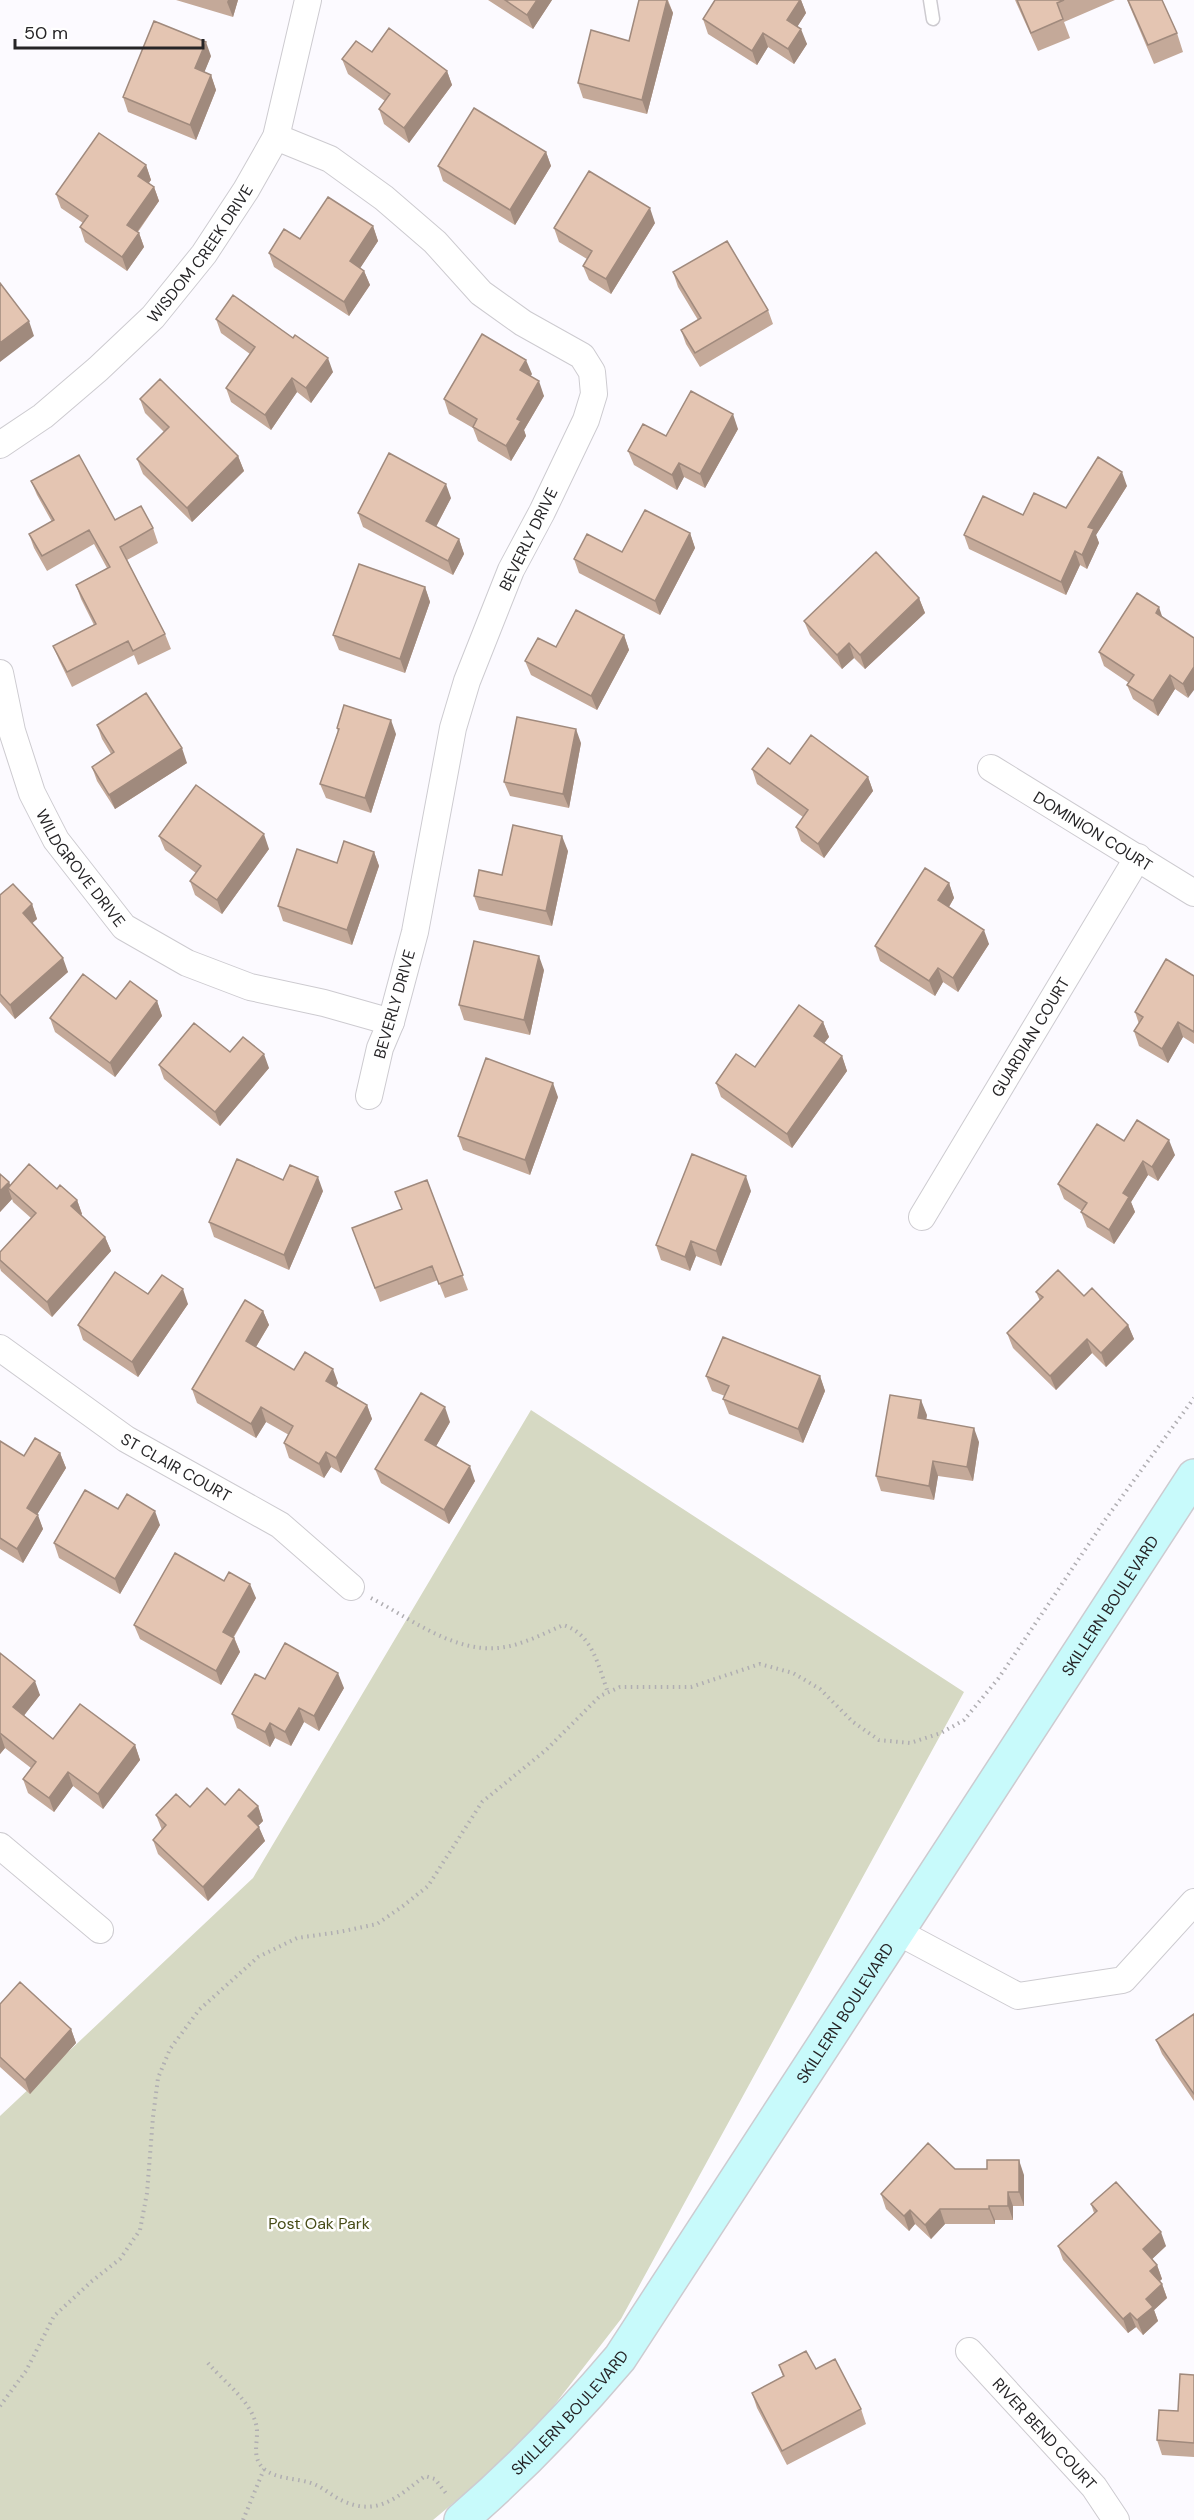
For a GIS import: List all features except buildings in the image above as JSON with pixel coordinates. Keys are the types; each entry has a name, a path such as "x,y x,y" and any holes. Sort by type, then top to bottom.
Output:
{"street":[{"name":"WISDOM CREEK DRIVE","path":"0,445 43,416 98,369 153,317 204,254 276,137 308,0"},
{"name":"BEVERLY DRIVE","path":"276,137 330,159 384,198 435,242 481,293 523,323 582,356 592,372 594,394 586,420 511,570 487,626 453,728 415,932 391,1022 380,1048 369,1096"},
{"name":"WILDGROVE DRIVE","path":"0,673 12,731 32,794 56,840 124,927 187,963 250,987 324,1003 391,1022"},
{"name":"DOMINION COURT","path":"991,768 1194,893"},
{"name":"GUARDIAN COURT","path":"922,1216 1138,857"},
{"name":"ST CLAIR COURT","path":"0,1348 126,1439 280,1525 351,1587"},
{"name":"SKILLERN BOULEVARD","path":"463,2519 535,2454 572,2415 620,2358 1194,1476"},
{"path":"0,1846 100,1930"},
{"path":"898,1932 1018,1996 1123,1980 1194,1902"},
{"name":"RIVER BEND COURT","path":"969,2351 1094,2487 1116,2520"}],"lane":[{"path":"930,0 933,19"}],"path":[{"path":"0,2406 26,2372 54,2316 120,2259 140,2230 147,2193 158,2078 170,2049 199,2010 258,1957 297,1938 339,1932 377,1923 411,1900 428,1886 482,1802 546,1750 600,1696 620,1687 691,1688 760,1664 793,1673 820,1689 853,1722 879,1740 910,1743 941,1733 964,1720 998,1679 1105,1520 1194,1398"},
{"path":"351,1587 434,1634 465,1645 498,1648 537,1637 563,1625 575,1628 585,1639 608,1692"},
{"path":"208,2363 249,2407 256,2425 255,2449 264,2469 277,2475 313,2484 343,2501 357,2505 382,2507 425,2476 435,2479 463,2519"},
{"path":"243,2520 264,2469"}],"green space":[{"name":"Post Oak Park","path":"531,1410 964,1692 621,2319 525,2443 433,2520 0,2520 0,2116 253,1878"}]}
